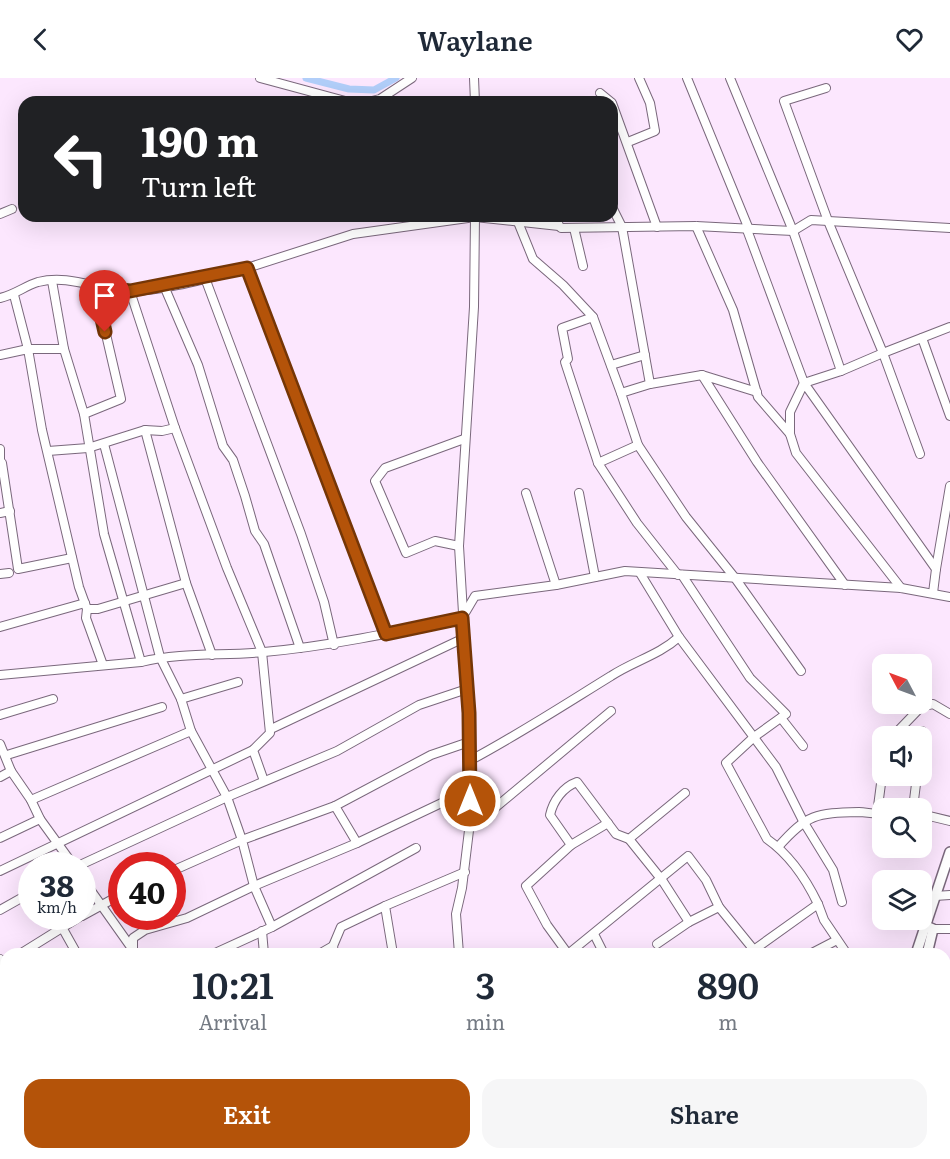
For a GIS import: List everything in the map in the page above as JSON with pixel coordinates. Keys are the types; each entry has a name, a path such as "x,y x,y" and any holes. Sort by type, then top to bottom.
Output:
{"main road":[{"path":"932,912 950,852"},
{"path":"919,948 928,930"},
{"path":"927,948 929,930"}],"street":[{"path":"260,78 327,96"},
{"path":"385,96 412,78"},
{"path":"474,78 475,96"},
{"path":"628,142 655,130 650,103 639,78"},
{"path":"687,78 747,227 804,383 936,569"},
{"path":"730,78 793,231 841,371"},
{"path":"826,88 784,101 828,221 883,353 921,454"},
{"path":"600,93 603,96"},
{"path":"618,119 657,227"},
{"path":"0,214 12,209"},
{"path":"618,220 650,384"},
{"path":"801,671 735,578 686,518 639,445 593,317 563,285 533,259 518,222 561,228 696,226 793,231 811,220 950,228"},
{"path":"0,298 14,295 38,282 77,280 95,287 130,291 164,286 247,268 353,234 434,222"},
{"path":"459,948 456,914 465,872 470,823 467,689 459,546 474,307 475,222"},
{"path":"558,222 559,226"},
{"path":"696,226 733,310 758,397 790,434"},
{"path":"574,228 583,266"},
{"path":"247,268 386,634"},
{"path":"205,278 301,534 324,602 334,645"},
{"path":"52,281 64,349 84,414 104,534 141,662"},
{"path":"164,286 198,365 223,446 232,460 255,531 264,544 300,648"},
{"path":"84,414 121,399 95,287"},
{"path":"0,871 253,750 268,737 270,729 262,652 227,568 175,428 130,291"},
{"path":"14,295 28,349 72,558 86,606 86,618 103,665"},
{"path":"593,317 562,328 568,359 565,362 598,463 637,523 680,575 750,678 786,714 754,737 726,763 767,839 778,847 806,879 824,920 843,948"},
{"path":"901,588 796,453 790,434 790,412 804,383 841,371 950,327"},
{"path":"922,338 950,416"},
{"path":"0,355 28,349 64,349"},
{"path":"611,364 645,355"},
{"path":"621,393 650,384 702,375 757,392"},
{"path":"702,375 757,462 845,585"},
{"path":"775,416 790,412"},
{"path":"48,451 104,444 145,430 162,432 175,428"},
{"path":"145,430 186,583 212,655"},
{"path":"459,546 435,541 406,553 375,481 385,468 464,439"},
{"path":"104,444 146,595 160,657 181,699 191,731 227,797 242,840 254,886 272,927"},
{"path":"598,463 639,445"},
{"path":"0,449 18,569 72,558"},
{"path":"933,593 950,486"},
{"path":"526,493 556,585"},
{"path":"579,493 595,577"},
{"path":"0,513 10,511"},
{"path":"0,675 141,662 160,657 262,652 334,645 462,618 475,596 556,585 625,571 901,588 950,597"},
{"path":"640,573 679,637 776,767 803,821 833,870 842,902"},
{"path":"0,627 86,606 98,609 124,603 186,583"},
{"path":"469,761 554,713 614,674 664,651 679,637"},
{"path":"270,729 464,638"},
{"path":"181,699 238,682"},
{"path":"96,857 227,797 337,751 419,705 467,689"},
{"path":"0,716 53,699"},
{"path":"903,726 921,707 933,704 950,714"},
{"path":"7,755 162,707"},
{"path":"470,823 496,807 611,711"},
{"path":"781,718 803,746"},
{"path":"32,800 191,731"},
{"path":"186,866 242,840 335,806 431,755 469,742"},
{"path":"0,744 7,755 11,771 32,800 40,819 66,852"},
{"path":"253,750 264,781"},
{"path":"0,777 11,771"},
{"path":"570,845 550,815 554,803 569,785 577,782 616,834 629,839 662,880 689,922"},
{"path":"132,948 133,938 145,930 187,918 470,790"},
{"path":"629,839 685,793"},
{"path":"335,806 357,843"},
{"path":"778,847 803,821 829,812 872,814"},
{"path":"932,817 950,821"},
{"path":"0,838 40,819"},
{"path":"564,948 526,886 570,845 608,823"},
{"path":"226,948 272,927 416,848"},
{"path":"576,948 662,880 688,856 706,880 718,907 748,948"},
{"path":"334,948 341,927 465,872"},
{"path":"935,896 950,895"},
{"path":"96,897 129,948"},
{"path":"0,910 18,900"},
{"path":"96,907 108,901"},
{"path":"757,948 818,904"},
{"path":"385,906 392,948"},
{"path":"657,944 689,922 718,907"},
{"path":"932,928 950,929"},
{"path":"30,948 60,930"},
{"path":"64,930 74,948"},
{"path":"262,931 263,948"},
{"path":"594,934 601,948"},
{"path":"822,948 837,940"}],"waterway":[{"path":"306,78 349,89 374,90 396,78"}],"route":[{"path":"105,332 95,287 130,291 247,268 264,318 326,470 386,634 462,618 469,713 470,801"}]}
